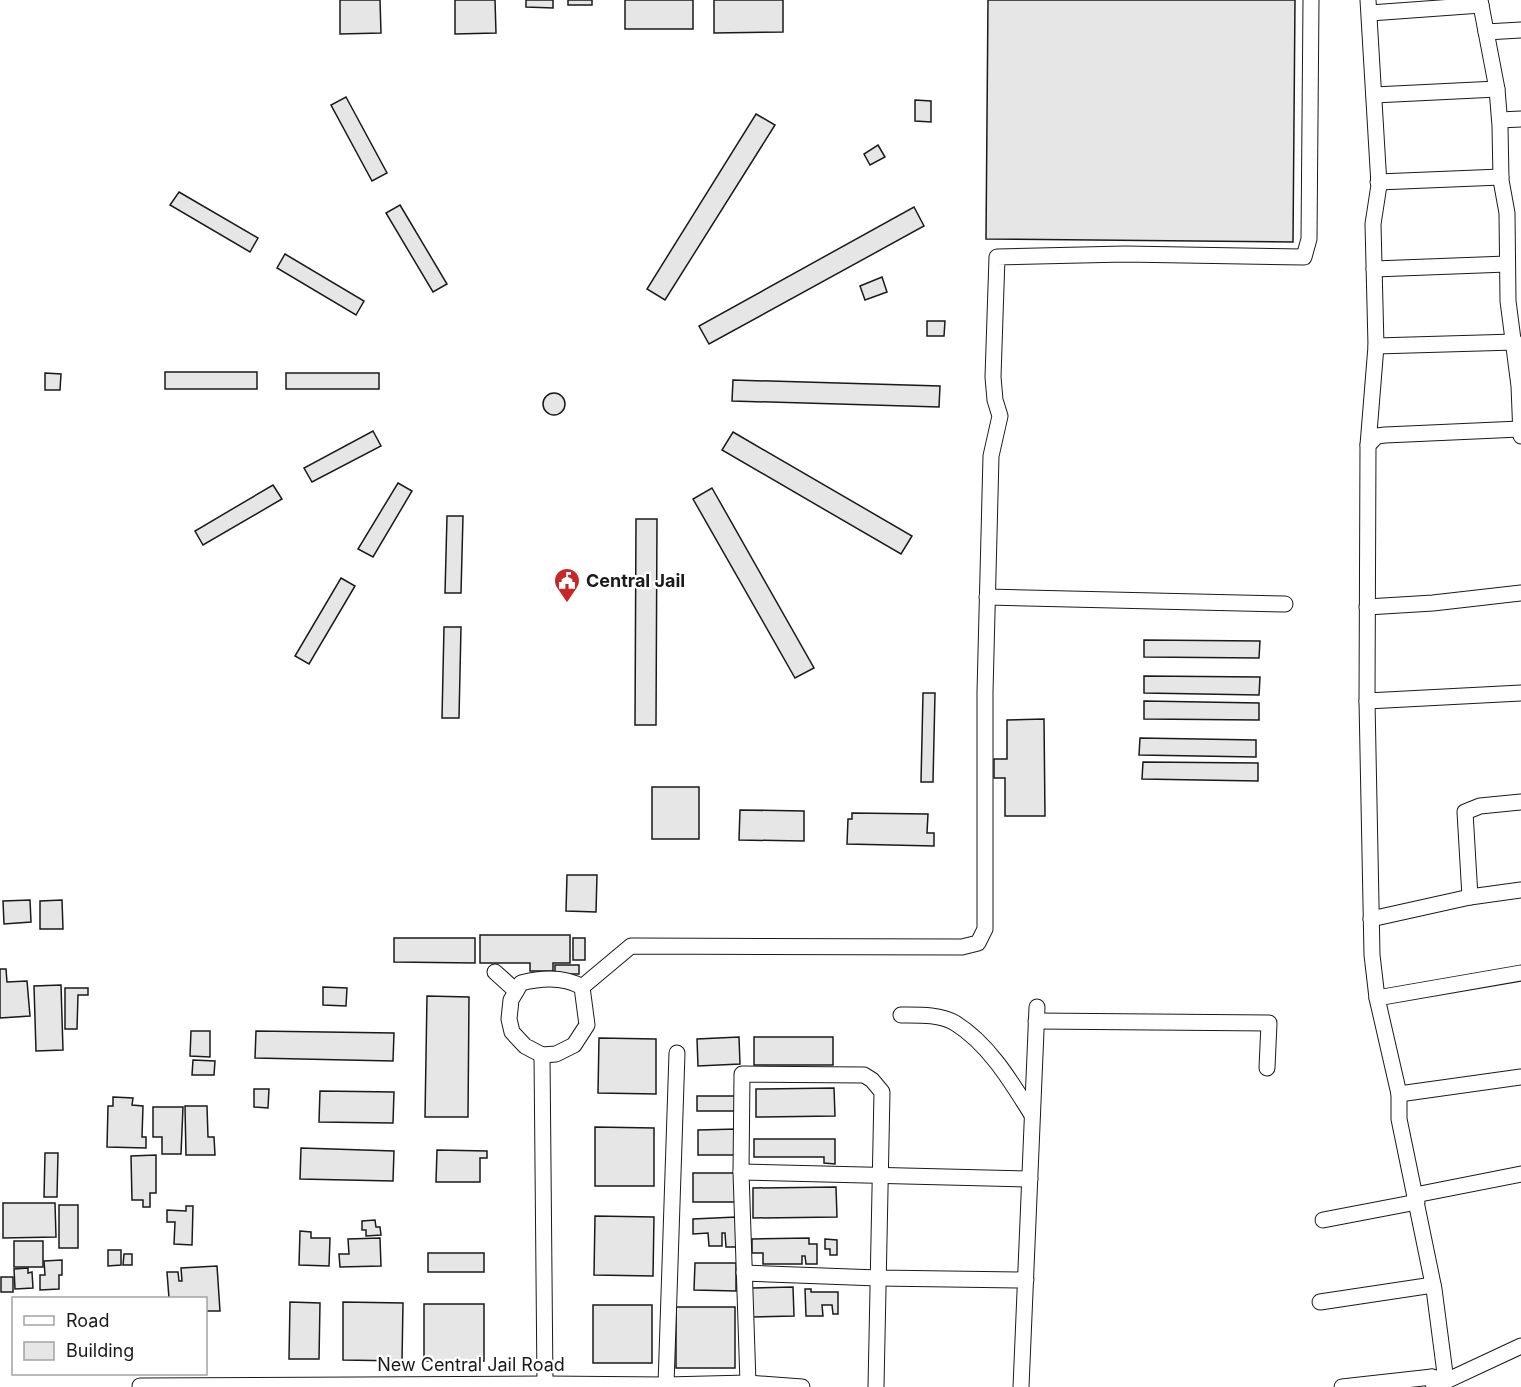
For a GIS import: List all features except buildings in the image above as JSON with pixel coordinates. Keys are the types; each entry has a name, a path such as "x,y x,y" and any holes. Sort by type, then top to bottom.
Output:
{"street":[{"path":"582,987 631,946 962,947 978,943 985,928 985,692 991,456 1000,416 995,400 993,377 997,257 1125,254 1304,257 1309,239 1311,0"},
{"path":"1368,446 1377,436 1385,435 1521,432 1520,386 1515,342 1515,301 1508,264 1514,212 1501,177 1497,89 1481,2 1369,6 1378,182 1373,224 1376,346 1368,446 1367,700 1372,956 1377,998 1399,1094 1399,1119 1433,1285 1437,1382"},
{"path":"1486,32 1521,30"},
{"path":"1374,95 1497,89"},
{"path":"1500,120 1521,119"},
{"path":"1378,182 1501,177"},
{"path":"1374,268 1508,264"},
{"path":"1376,346 1515,342"},
{"path":"1367,607 1433,603 1521,593"},
{"path":"987,597 1285,604"},
{"path":"1367,700 1521,693"},
{"path":"1470,897 1465,812 1480,806 1521,802"},
{"path":"1371,919 1470,897 1521,890"},
{"path":"495,972 516,991"},
{"path":"1377,998 1521,973"},
{"path":"544,980 572,981 582,987 587,1025 574,1045 556,1054 542,1055 525,1046 512,1032 509,1019 511,1000 521,983 544,980"},
{"path":"1021,1387 1036,1014 1269,1023 1267,1068"},
{"path":"901,1015 932,1016 954,1023 973,1037 1008,1077 1032,1115"},
{"path":"666,1385 676,1053"},
{"path":"542,1055 545,1384"},
{"path":"748,1383 741,1172 742,1074 864,1076 872,1080 882,1092 876,1387"},
{"path":"1399,1094 1521,1077"},
{"path":"741,1172 1030,1179"},
{"path":"1323,1220 1521,1174"},
{"path":"744,1273 1026,1280"},
{"path":"1320,1302 1433,1285"},
{"path":"1342,1387 1437,1382 1521,1346"},
{"name":"New Central Jail Road","path":"140,1386 748,1383 802,1387"}],"place":[{"name":"Central Jail","path":"567,604"}]}
